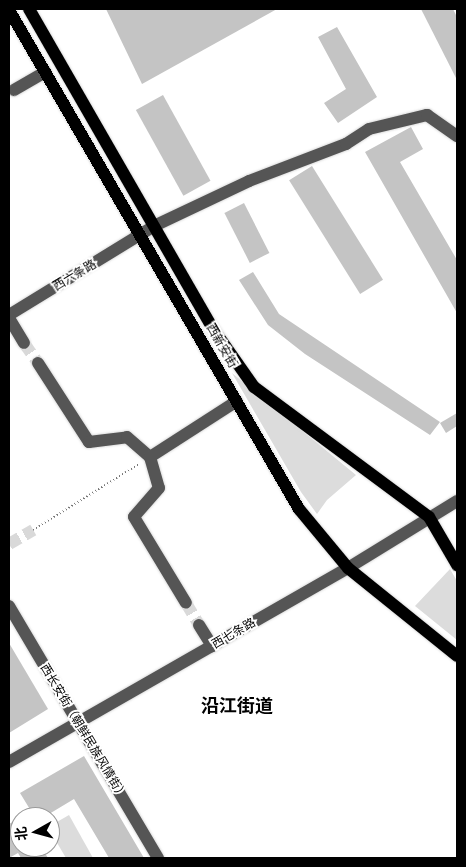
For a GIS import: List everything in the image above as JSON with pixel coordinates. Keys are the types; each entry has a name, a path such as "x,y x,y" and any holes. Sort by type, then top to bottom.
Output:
{"main road":[{"name":"西新安街","path":"29,9 212,327 254,387 429,517 457,565"},
{"name":"西新安街","path":"9,10 299,508 348,568 457,656"}],"street":[{"path":"14,90 45,72"},
{"name":"西六条路","path":"9,317 141,236 154,226 249,181 346,144 369,129 427,115 457,136"},
{"path":"9,317 24,343"},
{"path":"38,363 89,442 127,437 150,457 159,488 134,517 186,603"},
{"path":"150,457 237,402"},
{"name":"西七条路","path":"9,762 348,568 457,501"},
{"name":"西长安街（朝鲜民族风情街）","path":"9,606 77,724 158,858"},
{"path":"199,625 212,646"}],"path":[{"path":"32,530 150,457"}],"shaded area":[{"path":"232,373 356,475 327,500 317,514 301,492"},
{"path":"450,569 457,581 457,640 415,606"},
{"path":"69,815 93,858 66,858 60,848 60,820"}],"building":[{"path":"106,9 277,9 142,84"},
{"path":"421,9 453,9 457,17 457,80"},
{"path":"337,27 377,97 338,123 324,103 346,89 318,37"},
{"path":"163,95 211,181 183,196 136,110"},
{"path":"411,127 423,149 400,162 457,260 457,313 365,152"},
{"path":"312,166 383,280 360,294 289,180"},
{"path":"244,203 269,253 250,263 224,213"},
{"path":"253,272 279,314 440,422 430,435 305,354 268,325 239,280"},
{"path":"457,413 457,426 446,433 440,423"},
{"path":"9,643 48,709 9,733"},
{"path":"84,756 144,858 109,858 74,799 60,807 29,807 20,793"},
{"path":"9,824 11,857 9,858"},
{"path":"20,857 48,858 21,858"}],"tunnel":[{"path":"24,343 38,363"},
{"path":"9,544 33,530"},
{"path":"186,603 199,625"}],"district":[{"name":"沿江街道","path":"237,706"}]}
